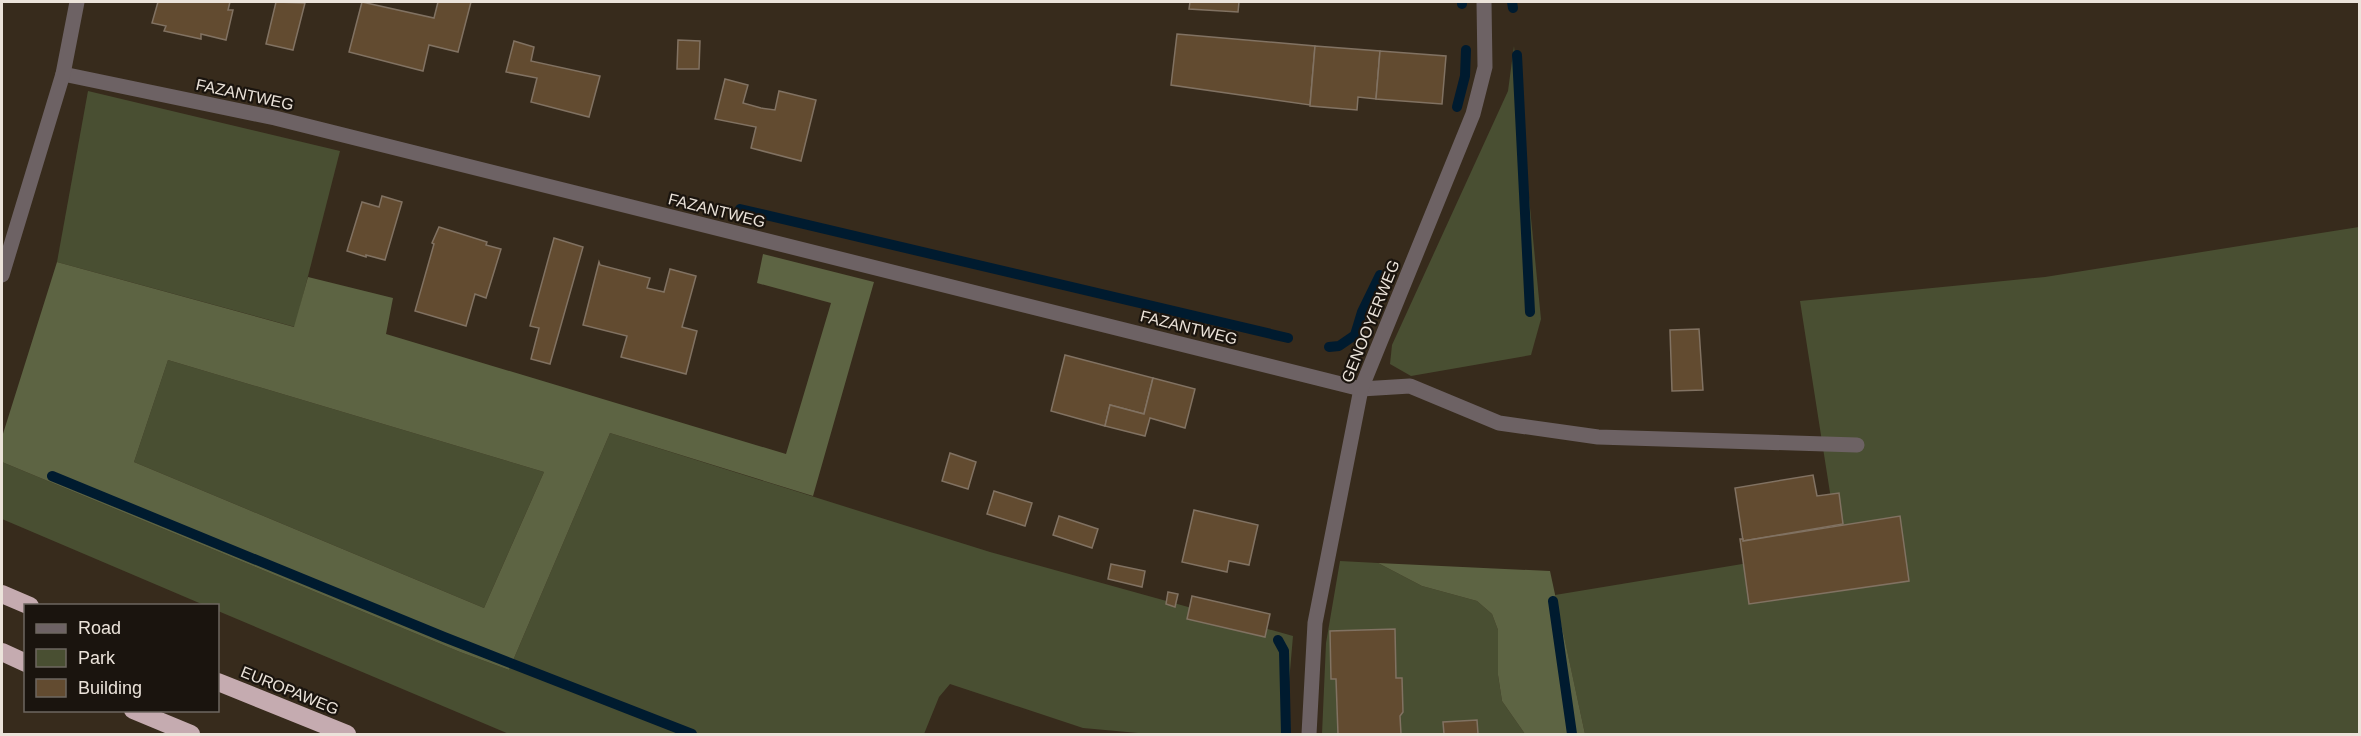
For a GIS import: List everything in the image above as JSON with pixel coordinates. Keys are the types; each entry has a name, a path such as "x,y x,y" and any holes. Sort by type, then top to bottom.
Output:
{"highway":[{"path":"2,594 25,604"},
{"path":"2,652 24,662"},
{"name":"EUROPAWEG","path":"219,682 347,735"},
{"path":"135,712 191,735"}],"street":[{"path":"2,275 63,74 77,2"},
{"name":"GENOOYERWEG","path":"1309,735 1315,623 1361,389 1473,114 1485,67 1484,2"},
{"name":"FAZANTWEG","path":"63,74 275,118 1361,389 1410,386 1499,423 1598,437 1857,445"}],"green space":[{"path":"1514,46 1541,319 1531,355 1411,376 1390,364 1392,345 1508,91"},
{"path":"88,91 340,151 295,327 57,262"},
{"path":"2359,227 2359,734 1585,734 1555,595 1900,538 1836,531 1800,301 2045,277"},
{"path":"763,254 874,282 813,496 610,433 509,670 460,652 2,462 2,437 57,262 294,327 308,277 393,298 386,334 786,454 831,303 757,283","holes":["168,360 544,472 484,608 134,462"]},
{"path":"168,360 544,472 484,608 134,462"},
{"path":"610,433 990,552 1293,636 1288,694 1289,734 1149,734 1083,728 950,684 939,697 924,734 509,734 219,611 219,604 202,604 2,519 2,462 460,652 509,670"},
{"path":"1340,561 1378,563 1422,586 1477,601 1492,614 1498,630 1498,675 1502,701 1525,734 1322,734 1326,643"},
{"path":"1378,563 1550,571 1585,734 1525,734 1502,701 1498,675 1498,630 1492,614 1477,601 1422,586"}],"building":[{"path":"158,2 230,2 228,10 233,10 226,40 201,34 201,39 164,31 166,26 152,23"},
{"path":"276,2 305,3 293,50 266,44"},
{"path":"362,2 434,18 438,2 471,2 458,52 429,45 423,71 349,52"},
{"path":"1190,2 1239,2 1238,12 1189,9"},
{"path":"1177,34 1315,46 1310,105 1171,85"},
{"path":"678,40 700,41 699,69 677,69"},
{"path":"514,41 534,47 531,61 600,76 589,117 531,102 537,78 506,72"},
{"path":"1315,46 1380,51 1376,99 1358,97 1357,110 1310,106"},
{"path":"1380,51 1446,56 1442,104 1376,99"},
{"path":"725,79 748,85 743,103 761,108 775,110 779,91 816,100 801,161 751,148 756,127 715,119"},
{"path":"382,196 402,202 385,260 347,251 362,202 379,207"},
{"path":"439,227 487,242 486,245 501,249 486,298 475,294 466,326 415,311 434,244 432,243"},
{"path":"554,238 583,247 550,364 531,359 539,328 530,326"},
{"path":"599,262 600,265 650,278 647,288 664,292 670,269 696,276 682,327 697,331 686,374 621,357 627,336 583,325"},
{"path":"1699,329 1703,390 1672,391 1670,330"},
{"path":"1065,355 1153,378 1144,414 1110,405 1105,426 1051,411"},
{"path":"1153,378 1195,389 1185,428 1150,418 1145,436 1105,426 1110,405 1144,414"},
{"path":"950,453 976,462 968,489 942,481"},
{"path":"1813,475 1817,496 1839,493 1843,524 1743,541 1735,488"},
{"path":"994,491 1032,503 1025,526 987,514"},
{"path":"1194,510 1258,525 1249,565 1229,561 1227,572 1182,562"},
{"path":"1059,516 1098,529 1092,548 1053,535"},
{"path":"1900,516 1909,581 1749,604 1740,539 1743,541"},
{"path":"1111,564 1145,571 1142,587 1108,579"},
{"path":"1168,592 1178,594 1175,607 1166,604"},
{"path":"1192,596 1270,614 1265,637 1187,619"},
{"path":"1395,629 1396,678 1402,678 1401,734 1338,734 1336,679 1331,679 1330,631"},
{"path":"1477,720 1478,734 1444,734 1443,722"}],"waterway":[{"path":"1512,2 1513,8"},
{"path":"1457,107 1465,76 1466,50"},
{"path":"1517,55 1530,312"},
{"path":"740,209 1288,338"},
{"path":"1329,347 1339,346 1355,335 1362,312 1380,275"},
{"path":"52,476 444,637 692,734"},
{"path":"1553,601 1572,734"},
{"path":"1278,640 1284,651 1286,734"}]}
